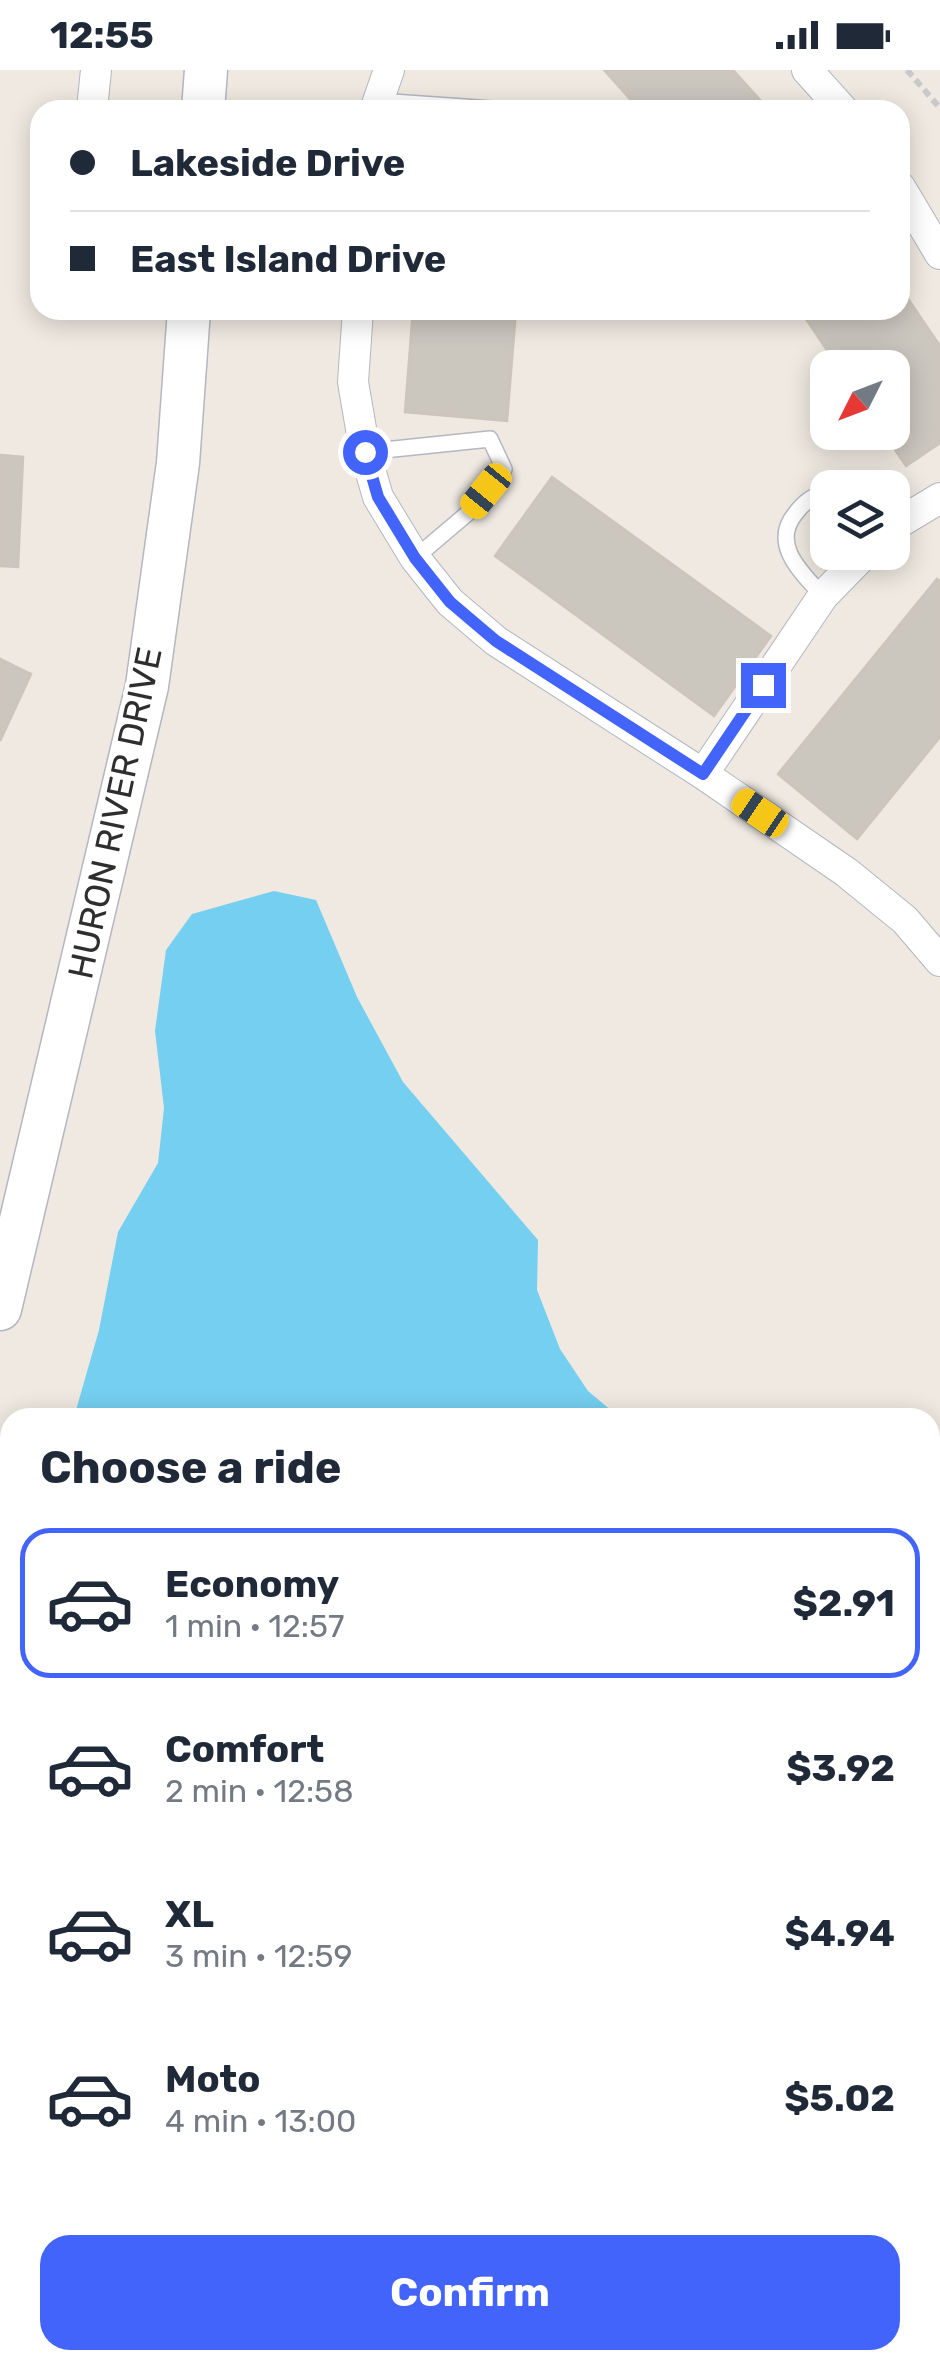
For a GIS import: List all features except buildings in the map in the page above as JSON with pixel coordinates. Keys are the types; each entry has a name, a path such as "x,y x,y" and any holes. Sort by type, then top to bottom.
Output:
{"main road":[{"path":"204,100 206,70"},
{"name":"HURON RIVER DRIVE","path":"0,1309 147,686 178,464 188,320"}],"street":[{"path":"93,100 96,70"},
{"path":"379,100 389,70"},
{"path":"807,70 833,100"},
{"path":"910,204 940,254"},
{"path":"357,320 353,382 365,452 378,497 415,558 450,602 496,641 703,774 846,872 905,920 940,961"},
{"path":"910,516 940,498"},
{"path":"703,774 823,596 848,570"}],"lane":[{"path":"365,452 490,440 497,454 504,469 468,513 415,558"},
{"path":"810,499 789,521 786,544 792,562 823,596"}],"path":[{"path":"907,70 940,108"}],"water":[{"path":"274,891 316,900 357,997 403,1082 538,1240 537,1290 560,1349 588,1391 608,1408 77,1408 99,1330 118,1232 158,1163 164,1108 155,1031 166,950 192,914"}],"route":[{"path":"365,452 378,497 415,558 450,602 496,641 703,774 763,685"}]}
